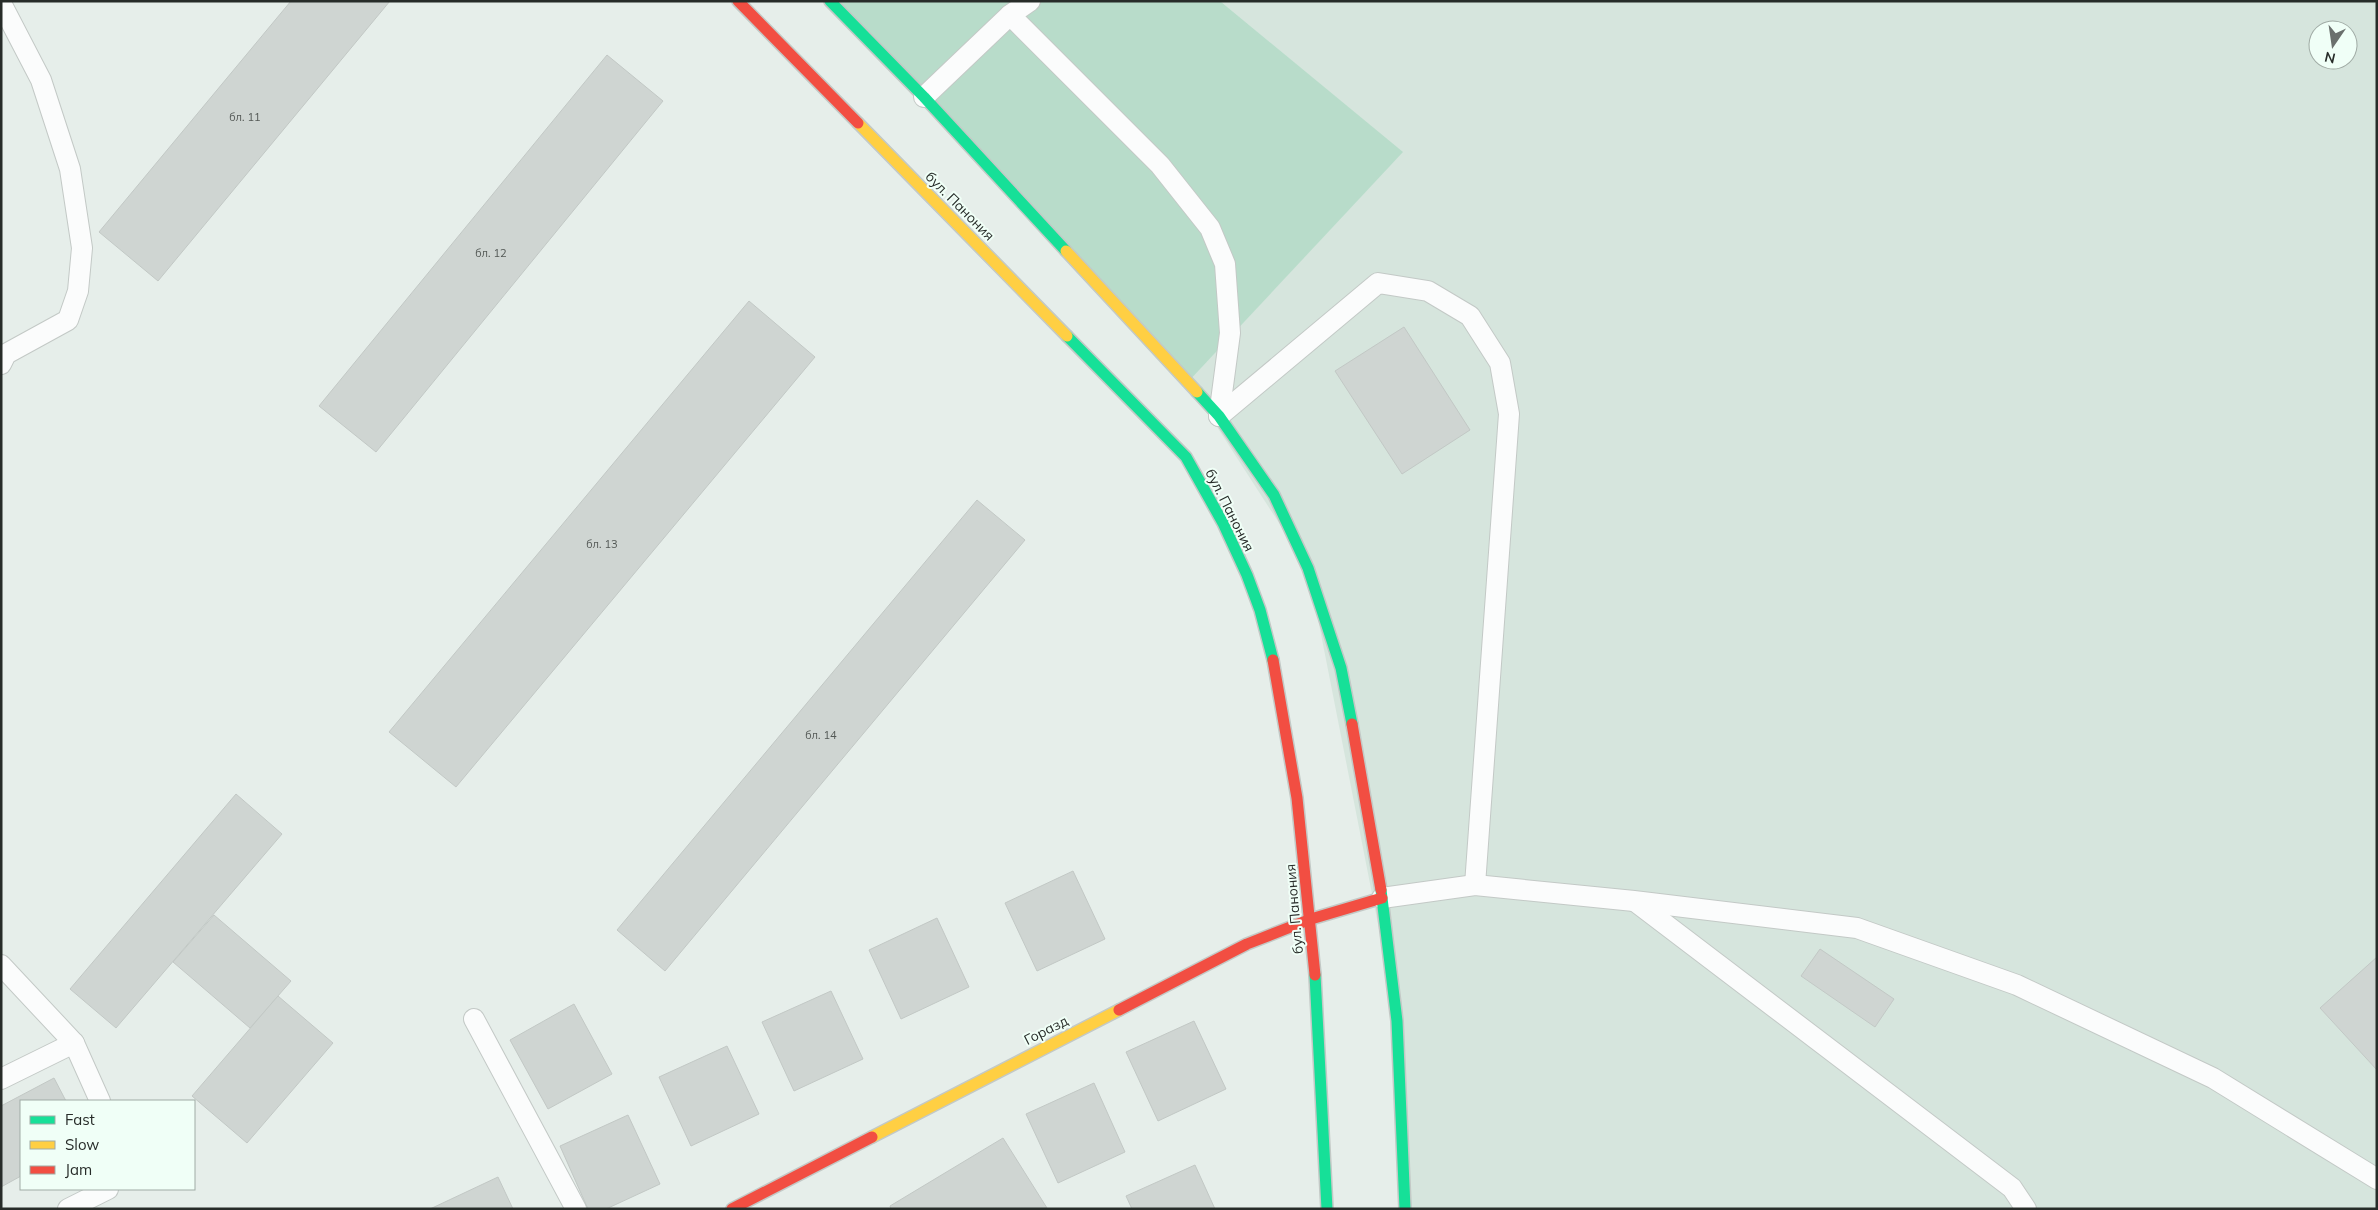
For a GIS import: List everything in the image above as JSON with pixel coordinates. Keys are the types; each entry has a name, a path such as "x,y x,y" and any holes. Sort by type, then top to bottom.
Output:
{"main road":[{"name":"бул. Панония","path":"738,1 1186,457 1222,522 1257,602 1277,678 1297,791 1311,919 1327,1209"},
{"path":"830,1 924,97 1219,416 1274,496 1308,568 1341,668 1382,898 1397,1021 1405,1209"},
{"name":"Горазд","path":"732,1209 1247,944 1311,919 1382,898"}],"lane":[{"path":"924,97 1010,15 1030,1"},
{"path":"1,3 41,80 70,169 82,248 78,291 68,320 6,354 1,364"},
{"path":"1010,15 1160,165 1210,228 1225,264 1230,333 1219,416"},
{"path":"1219,416 1378,283 1428,291 1470,316 1500,363 1509,414 1476,885"},
{"path":"1382,898 1476,885 1634,901 1857,928 2017,985 2212,1078 2377,1179"},
{"path":"1634,901 2012,1188 2026,1209"},
{"path":"1,965 74,1043 100,1100"},
{"path":"474,1019 576,1209"},
{"path":"1,1080 74,1043"},
{"path":"68,1209 106,1190"}],"shaded area":[{"path":"1220,1 2377,1 2377,1209 1405,1209 1397,1021 1308,568 1188,382 1402,152"}],"green space":[{"path":"830,1 1220,1 1403,152 1188,382"}],"building":[{"path":"291,1 390,1 158,281 99,232"},
{"path":"607,55 663,101 376,452 319,406"},
{"path":"749,301 815,357 456,787 389,732"},
{"path":"1404,327 1470,430 1402,474 1335,371"},
{"path":"977,500 1025,540 665,971 617,930"},
{"path":"236,794 282,834 116,1028 70,989"},
{"path":"1073,871 1105,939 1037,971 1005,903"},
{"path":"214,915 291,981 250,1028 173,962"},
{"path":"937,918 969,987 901,1019 869,950"},
{"path":"1820,949 1894,999 1875,1027 1801,976"},
{"path":"2377,957 2377,1070 2320,1008"},
{"path":"831,991 863,1059 794,1091 762,1022"},
{"path":"278,996 333,1043 247,1143 192,1096"},
{"path":"574,1004 612,1074 548,1109 510,1040"},
{"path":"1194,1021 1226,1089 1158,1121 1126,1052"},
{"path":"727,1046 759,1114 691,1146 659,1077"},
{"path":"54,1078 65,1100 20,1100 20,1177 1,1187 1,1106"},
{"path":"1094,1083 1125,1152 1058,1183 1026,1114"},
{"path":"628,1115 660,1184 606,1209 588,1209 560,1146"},
{"path":"1003,1138 1047,1208 891,1209 890,1206"},
{"path":"1195,1165 1215,1209 1132,1209 1126,1196"},
{"path":"498,1177 513,1209 430,1209"}],"traffic: fast":[{"path":"830,1 924,97 1066,251"},
{"path":"1067,336 1186,457 1223,523 1247,575 1260,610 1273,660"},
{"path":"1197,392 1219,416 1274,495 1308,568 1341,668 1352,724"},
{"path":"1381,890 1397,1021 1405,1209"},
{"path":"1315,975 1327,1209"}],"traffic: slow":[{"path":"858,123 1067,336"},
{"path":"1066,251 1197,392"},
{"path":"872,1137 1119,1010"}],"traffic: jam":[{"path":"738,1 858,123"},
{"path":"1273,660 1297,798 1315,975"},
{"path":"1352,724 1381,890"},
{"path":"1119,1010 1247,944 1311,919 1382,898"},
{"path":"732,1209 872,1137"}]}
